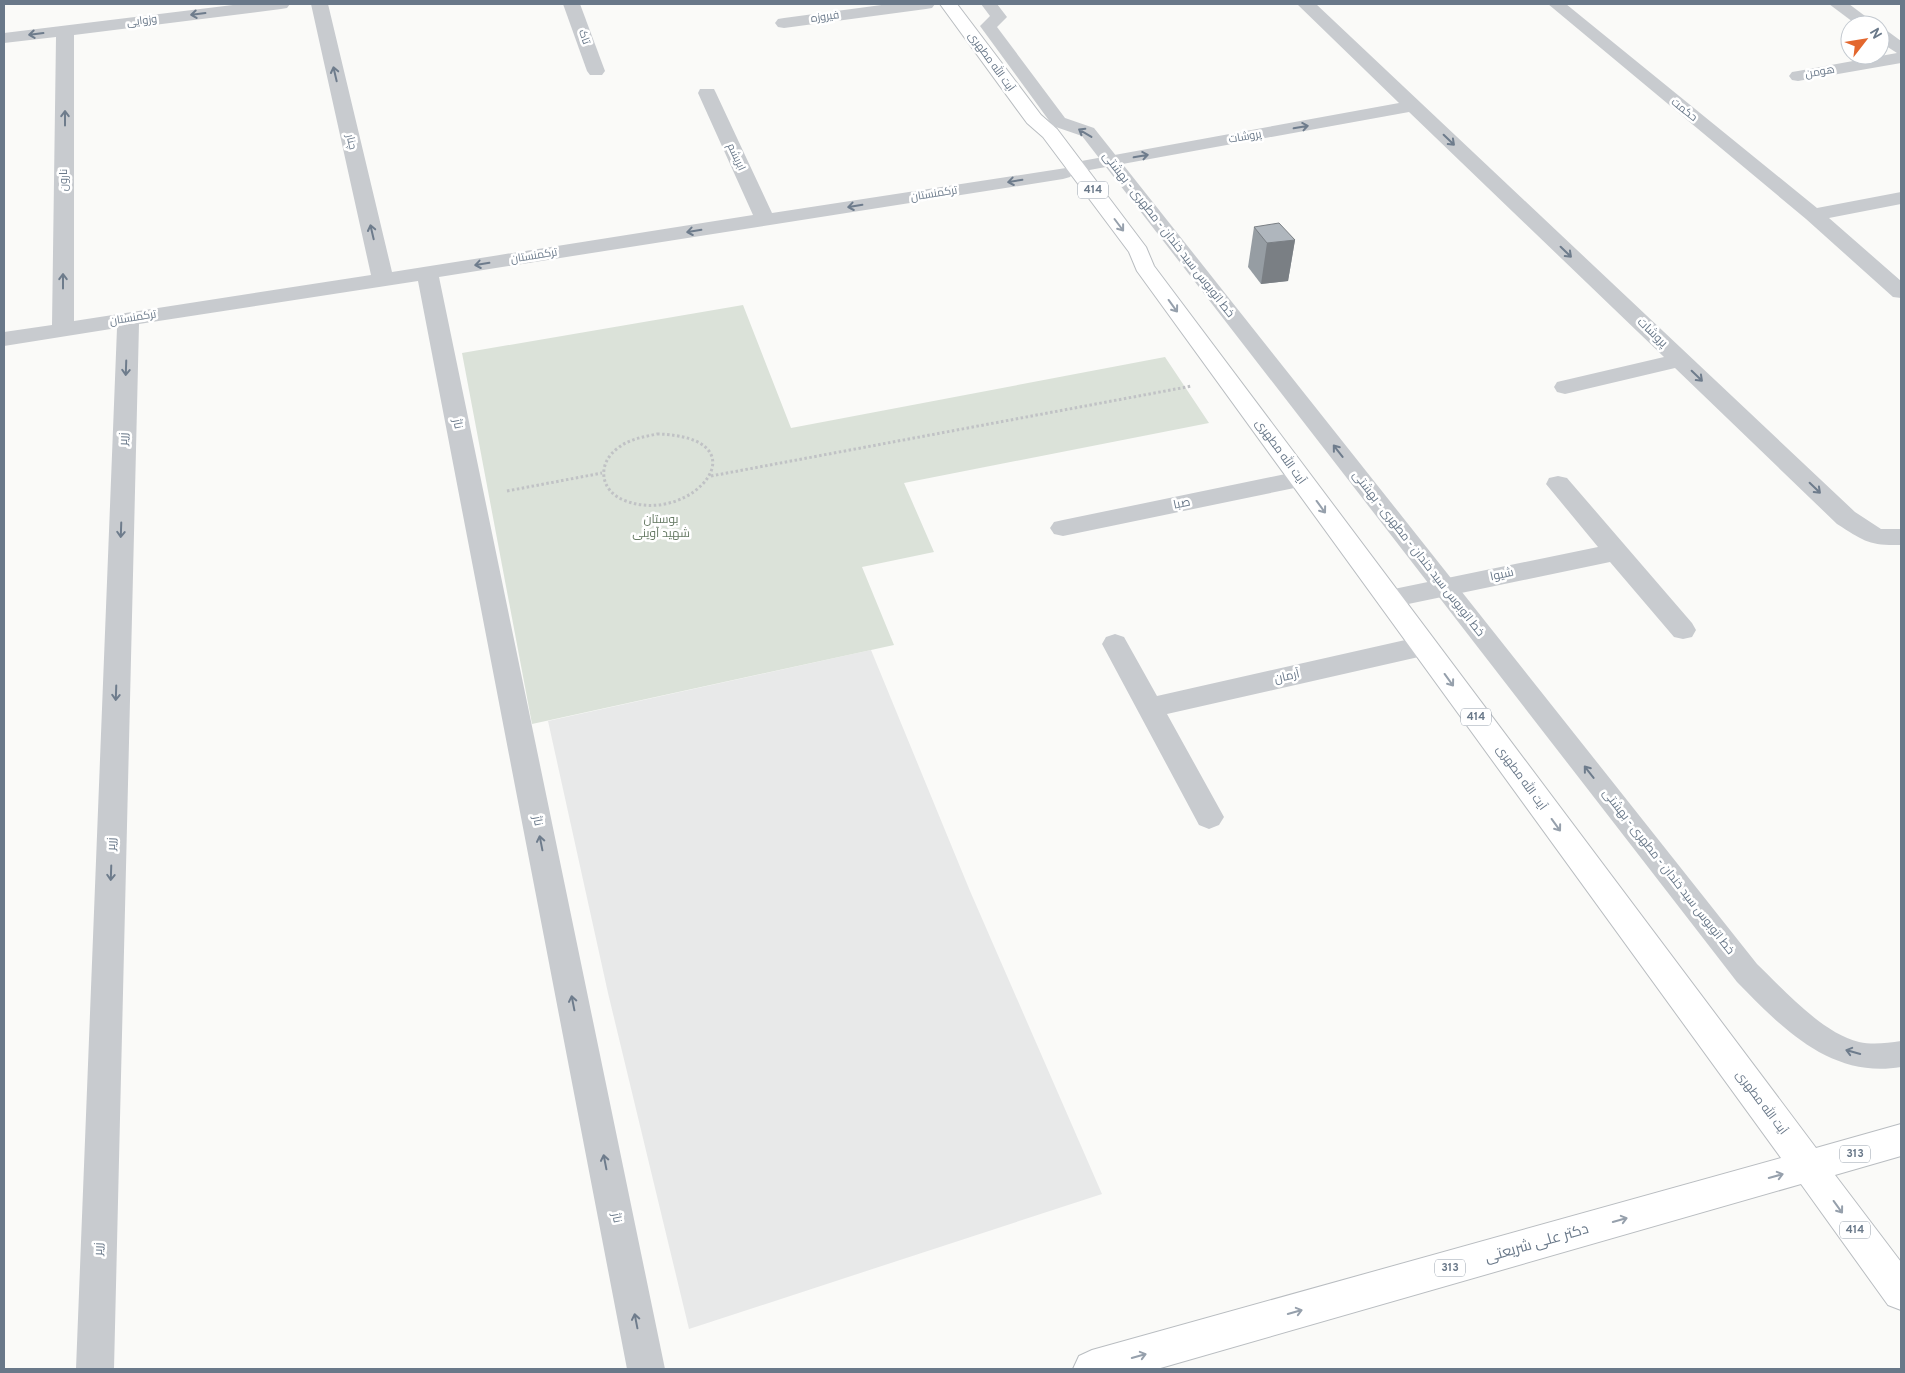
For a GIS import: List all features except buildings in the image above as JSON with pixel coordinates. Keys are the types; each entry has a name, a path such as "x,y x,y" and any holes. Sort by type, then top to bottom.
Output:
{"main road":[{"name":"آیت الله مطهری","path":"948,4 1034,119 1050,133 1070,170 1124,254 1144,267 1809,1167"},
{"name":"313","path":"1809,1167 1901,1140"},
{"name":"414","path":"1809,1167 1901,1292"},
{"name":"دکتر علی شریعتی","path":"1092,1369 1809,1167"}],"street":[{"name":"وزوایی","path":"4,38 281,4"},
{"name":"چنار","path":"319,4 383,280"},
{"name":"تاک","path":"571,4 596,71"},
{"name":"فیروزه","path":"784,23 926,4"},
{"name":"پروشات","path":"1306,4 1846,518 1876,537 1901,538"},
{"name":"حکمت","path":"1556,4 1814,216 1901,292"},
{"path":"1838,4 1854,15"},
{"name":"نارون","path":"63,330 65,30"},
{"path":"1890,41 1901,49"},
{"name":"هومن","path":"1798,76 1901,58"},
{"name":"ابریشم","path":"707,94 765,220"},
{"name":"پروشات","path":"1070,170 1413,106"},
{"name":"ترکمنستان","path":"4,339 765,220 1070,170"},
{"path":"1814,216 1901,198"},
{"name":"ناژ","path":"427,273 646,1369"},
{"name":"زریر","path":"96,1369 128,319"},
{"path":"1564,387 1680,360"},
{"name":"صبا","path":"1063,528 1300,479"},
{"path":"1558,484 1683,630"},
{"name":"شیوا","path":"1389,600 1616,552"},
{"path":"1115,644 1209,817"},
{"name":"آرمان","path":"1150,708 1423,646"}],"lane":[{"name":"خط اتوبوس سید خندان - مطهری - بهشتی","path":"988,4 999,17 988,26 1059,122 1088,132 1747,973 1770,996 1828,1043 1852,1053 1877,1057 1901,1054"}],"path":[{"path":"711,476 1227,380"},
{"path":"656,434 678,434 696,440 708,450 713,462 711,476 700,489 682,499 661,504 639,504 620,498 606,487 602,473 606,459 618,447 636,438 656,434"},
{"path":"472,497 602,473"}],"shaded area":[{"path":"871,650 970,891 1102,1194 689,1329 608,993 548,721"}],"green space":[{"name":"بوستان شهید آوینی","path":"743,305 791,428 1165,357 1209,423 904,483 934,552 862,567 894,645 532,724 462,353"}]}
